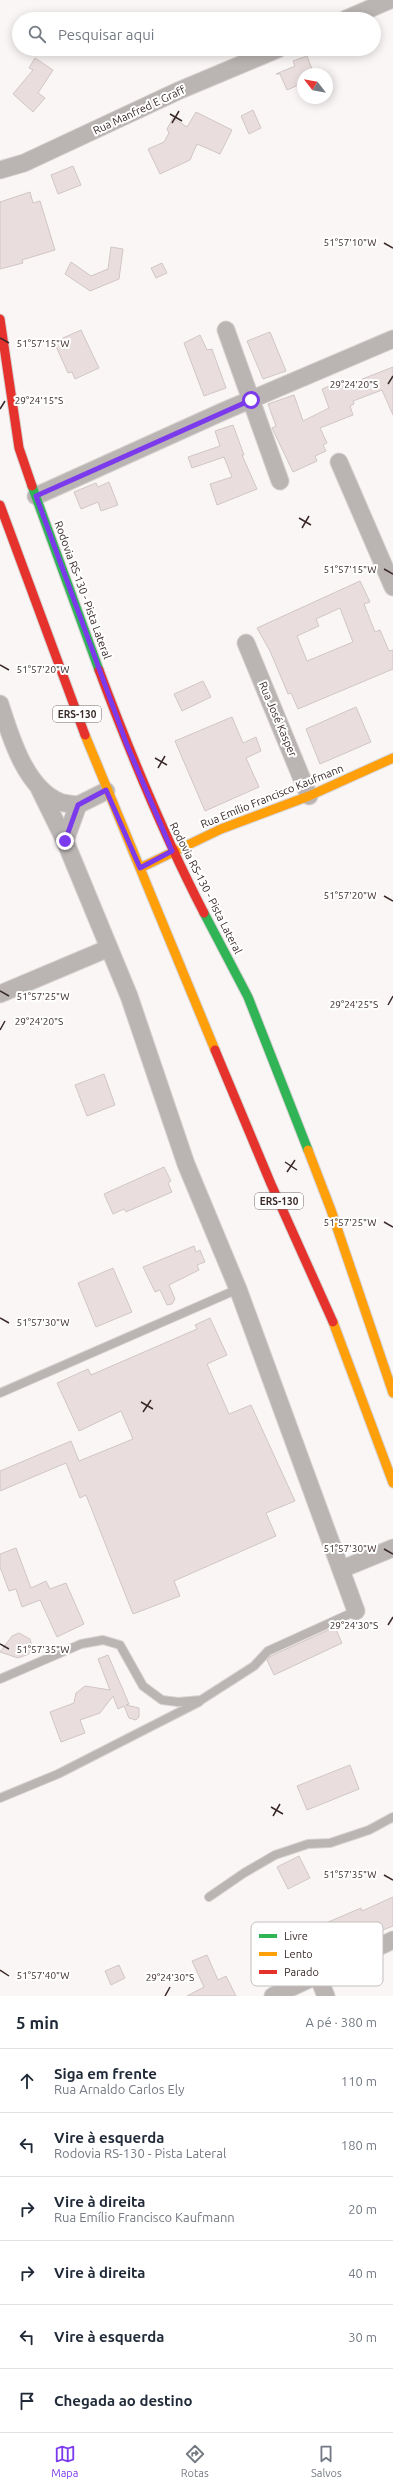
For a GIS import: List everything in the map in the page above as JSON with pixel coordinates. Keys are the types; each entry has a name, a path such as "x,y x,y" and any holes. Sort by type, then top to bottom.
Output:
{"street":[{"path":"362,12 390,0"},
{"name":"Rua Manfred E Graff","path":"0,170 24,162 178,91 261,56"},
{"name":"Rodovia RS-130 - Pista Lateral","path":"0,319 19,448 124,738 172,851 248,997 331,1210 393,1393"},
{"path":"226,330 280,481"},
{"path":"36,496 393,338"},
{"path":"339,462 393,587"},
{"name":"ERS-130","path":"0,505 106,790 140,868 271,1184 341,1340 393,1482"},
{"name":"Rua José Kasper","path":"246,643 309,796"},
{"path":"0,704 15,750 38,786 65,841 129,996 186,1164 238,1289 342,1569 356,1611"},
{"name":"Rua Emílio Francisco Kaufmann","path":"140,868 172,851 220,829 309,796 393,758"},
{"path":"38,786 59,802 78,805 106,790"},
{"path":"65,841 78,805"},
{"path":"0,994 109,948"},
{"path":"342,1569 393,1548"},
{"path":"383,1944 393,1940"},
{"path":"273,1996 293,1986"},
{"path":"322,1986 326,1996"}],"lane":[{"path":"0,1393 238,1289"},
{"path":"0,1798 58,1774 201,1700 254,1666 268,1651 356,1611"},
{"path":"0,1679 81,1644 103,1640 120,1645 143,1686 162,1700 178,1702 201,1700"},
{"path":"209,1897 244,1873 275,1855 308,1844 330,1843 369,1830 393,1817"}],"building":[{"path":"307,56 312,68 297,68 297,86 287,90 280,74 276,74 295,66 293,61"},
{"path":"35,58 53,70 38,93 45,98 33,112 13,94 33,70 29,68"},
{"path":"253,110 261,128 249,134 241,116"},
{"path":"196,112 232,130 220,154 197,144 190,160 160,174 148,149 164,142 169,133 167,129 173,118 187,127"},
{"path":"73,166 81,185 58,194 51,175"},
{"path":"30,192 33,203 40,201 55,250 22,260 23,263 0,269 0,202"},
{"path":"111,247 123,249 119,279 90,291 65,274 71,262 91,276 108,269"},
{"path":"162,263 167,273 156,278 151,268"},
{"path":"81,330 99,368 75,379 72,372 68,373 54,342"},
{"path":"270,332 286,371 263,379 247,341"},
{"path":"200,335 207,350 212,349 226,388 204,396 184,343"},
{"path":"393,367 393,415 382,390 353,401 354,404 350,406 353,415 320,428 327,443 323,445 326,451 315,456 317,461 293,472 272,428 276,426 268,404 294,395 303,421 329,408 322,389 344,380 347,385"},
{"path":"233,425 244,455 242,455 257,489 217,505 210,484 232,477 224,457 192,468 188,457 220,446 215,431"},
{"path":"109,482 118,505 101,511 98,502 81,509 74,492 96,483 98,487"},
{"path":"360,581 370,602 364,604 375,632 380,630 389,651 393,650 393,669 298,709 291,693 288,694 270,651 257,628","holes":["340,608 353,642 307,661 297,636 319,626 316,619"]},
{"path":"203,681 211,697 182,711 174,694"},
{"path":"356,707 371,742 320,764 306,729"},
{"path":"232,717 243,743 256,737 261,751 246,758 259,787 205,811 175,741"},
{"path":"104,1074 115,1105 87,1116 75,1085"},
{"path":"164,1167 171,1181 168,1183 172,1192 126,1212 124,1209 113,1214 104,1194"},
{"path":"194,1246 196,1252 200,1250 205,1262 197,1265 199,1270 169,1285 175,1299 172,1304 167,1305 160,1290 155,1292 143,1267"},
{"path":"113,1268 132,1312 96,1327 78,1283"},
{"path":"210,1318 227,1355 207,1364 229,1414 251,1405 295,1501 266,1513 276,1536 174,1581 180,1596 133,1614 86,1495 80,1498 66,1463 0,1491 0,1471 71,1441 79,1461 133,1439 121,1411 79,1431 57,1383 88,1369 91,1375 197,1329 195,1325"},
{"path":"16,1548 31,1588 46,1581 50,1589 66,1583 84,1624 57,1637 40,1600 22,1607 16,1589 9,1591 0,1567 0,1554"},
{"path":"335,1627 342,1643 274,1675 267,1660 271,1656"},
{"path":"19,1633 30,1639 32,1647 29,1654 18,1658 0,1652 12,1636"},
{"path":"108,1655 129,1704 126,1705 139,1708 139,1717 136,1720 129,1718 124,1706 118,1709 113,1696 100,1713 80,1720 85,1733 61,1742 50,1712 74,1703 76,1693 85,1686 110,1690 98,1659"},
{"path":"350,1765 359,1789 307,1810 297,1786"},
{"path":"299,1856 310,1878 288,1889 277,1867"},
{"path":"393,1897 393,1926 383,1930 383,1922 328,1922 361,1908 362,1911"},
{"path":"207,1955 218,1980 226,1976 236,1996 187,1996 204,1987 192,1961"},
{"path":"119,1965 125,1978 111,1985 105,1971"}],"traffic: fast":[{"path":"32,486 99,670"},
{"path":"204,913 248,997 308,1150"}],"traffic: slow":[{"path":"85,735 215,1050"},
{"path":"140,868 221,829 309,796 393,758"},
{"path":"308,1150 331,1210 393,1393"},
{"path":"333,1322 393,1483"}],"traffic: jam":[{"path":"0,319 19,448 32,486"},
{"path":"0,505 85,735"},
{"path":"99,670 148,793 204,913"},
{"path":"215,1050 271,1184 333,1322"}],"route":[{"path":"65,841 78,805 106,790 140,868 172,851 127,745 61,569 36,496 251,400"}]}
